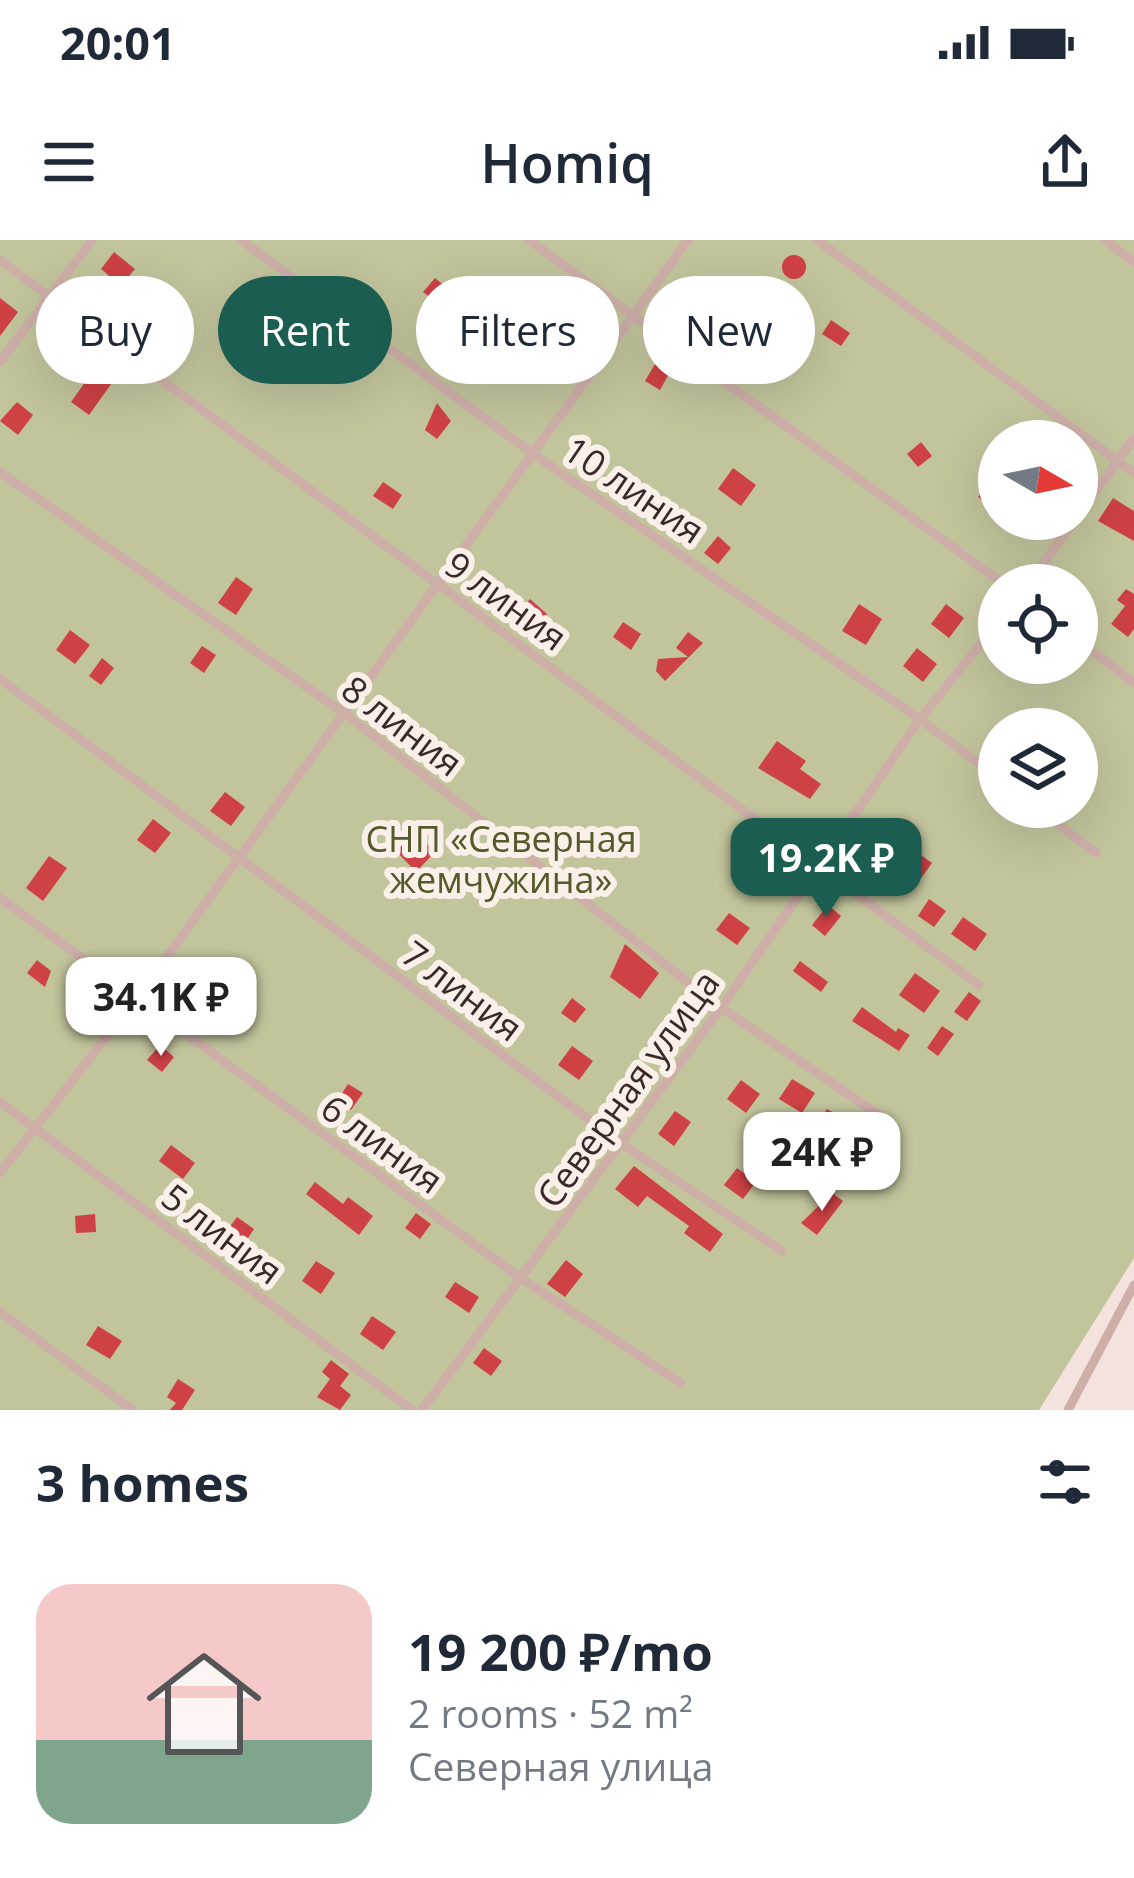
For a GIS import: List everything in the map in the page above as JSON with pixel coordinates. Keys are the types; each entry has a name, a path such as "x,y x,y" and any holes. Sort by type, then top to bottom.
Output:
{"street":[{"path":"65,276 92,240"},
{"name":"10 линия","path":"241,240 532,453 978,763"},
{"path":"529,240 978,566"},
{"path":"0,1173 136,999 688,240"},
{"path":"817,240 1134,473"},
{"path":"1105,240 1134,262"},
{"name":"9 линия","path":"0,260 36,286"},
{"path":"0,362 36,314"},
{"name":"9 линия","path":"168,384 979,985"},
{"path":"1098,489 1134,438"},
{"name":"8 линия","path":"0,472 344,713 722,1008 881,1116"},
{"name":"Северная улица","path":"422,1410 722,1008 818,862 978,647"},
{"path":"1098,655 1134,683"},
{"name":"7 линия","path":"0,679 622,1144 782,1250"},
{"path":"1063,828 1096,853"},
{"name":"6 линия","path":"0,898 522,1279 681,1383"},
{"name":"5 линия","path":"0,1102 412,1410"},
{"path":"1068,1410 1134,1285"},
{"path":"0,1312 133,1410"}],"green space":[{"name":"СНП «Северная жемчужина»","path":"0,240 1134,240 1134,1258 1039,1410 0,1410"}],"building":[{"path":"114,252 135,269 129,276 109,276 101,269"},
{"path":"799,256 805,262 803,276 785,276 785,258"},
{"path":"0,298 18,312 0,336"},
{"path":"831,320 850,333 841,346 822,334"},
{"path":"84,384 111,384 89,415 71,402"},
{"path":"17,402 33,415 18,435 0,421"},
{"path":"437,403 451,421 437,439 425,430"},
{"path":"921,442 932,456 918,467 907,454"},
{"path":"733,468 756,485 741,506 718,489"},
{"path":"383,482 402,495 393,509 373,496"},
{"path":"1113,498 1134,511 1134,541 1098,521"},
{"path":"718,536 731,548 718,564 704,553"},
{"path":"236,577 253,589 236,615 218,603"},
{"path":"1126,589 1134,594 1134,629 1128,637 1111,624 1125,606 1117,600"},
{"path":"530,599 547,614 535,627 518,613"},
{"path":"859,604 882,619 866,645 842,631"},
{"path":"946,604 964,618 949,638 931,624"},
{"path":"623,622 641,634 631,650 613,637"},
{"path":"70,630 90,645 75,664 56,650"},
{"path":"688,632 703,643 665,681 656,671 658,659 688,657 676,648"},
{"path":"202,646 216,655 204,673 190,663"},
{"path":"917,648 937,664 923,682 903,666"},
{"path":"102,658 114,668 101,685 89,676"},
{"path":"777,741 806,761 800,769 821,784 810,799 758,768"},
{"path":"225,792 245,807 231,826 210,811"},
{"path":"153,819 171,833 155,853 137,840"},
{"path":"415,832 435,852 416,872 396,851"},
{"path":"911,848 932,863 914,888 893,873"},
{"path":"49,856 67,868 43,901 26,888"},
{"path":"929,899 946,911 934,927 918,916"},
{"path":"828,905 841,916 825,936 812,925"},
{"path":"729,913 750,928 737,945 716,930"},
{"path":"963,917 987,934 975,951 951,934"},
{"path":"625,944 659,973 640,999 610,977"},
{"path":"37,960 51,971 45,987 27,973"},
{"path":"800,961 828,982 821,992 793,971"},
{"path":"915,973 940,991 924,1013 899,995"},
{"path":"969,992 981,1001 967,1021 954,1012"},
{"path":"572,998 586,1009 575,1023 561,1013"},
{"path":"862,1007 896,1032 898,1028 910,1035 899,1051 852,1021"},
{"path":"942,1026 954,1034 938,1056 927,1048"},
{"path":"160,1045 174,1057 162,1072 147,1060"},
{"path":"572,1046 593,1061 579,1080 558,1065"},
{"path":"792,1079 815,1093 802,1113 779,1099"},
{"path":"741,1080 760,1094 746,1113 727,1099"},
{"path":"348,1084 363,1093 351,1110 337,1101"},
{"path":"827,1109 846,1120 834,1139 815,1127"},
{"path":"675,1111 691,1122 674,1146 658,1134"},
{"path":"857,1135 878,1150 862,1173 847,1162 852,1156 846,1152"},
{"path":"171,1145 195,1163 183,1179 159,1161"},
{"path":"792,1145 810,1159 792,1187 775,1171"},
{"path":"634,1166 723,1234 710,1252 684,1233 689,1226 647,1196 638,1207 615,1189"},
{"path":"737,1168 756,1182 743,1199 724,1185"},
{"path":"315,1182 343,1204 348,1197 373,1216 359,1235 306,1194"},
{"path":"832,1193 843,1201 817,1235 801,1223"},
{"path":"416,1213 431,1224 420,1239 405,1228"},
{"path":"95,1214 96,1232 76,1233 75,1216"},
{"path":"237,1217 254,1229 244,1244 226,1232"},
{"path":"566,1260 583,1274 565,1297 547,1284"},
{"path":"316,1261 335,1273 321,1294 302,1281"},
{"path":"455,1282 479,1297 469,1313 445,1297"},
{"path":"372,1316 396,1332 383,1350 360,1334"},
{"path":"98,1326 122,1341 110,1359 86,1345"},
{"path":"484,1348 502,1361 491,1376 473,1363"},
{"path":"331,1360 349,1374 340,1386 351,1395 340,1410 317,1397 330,1379 322,1372"},
{"path":"178,1379 195,1390 182,1410 170,1410 176,1403 167,1397"}]}
